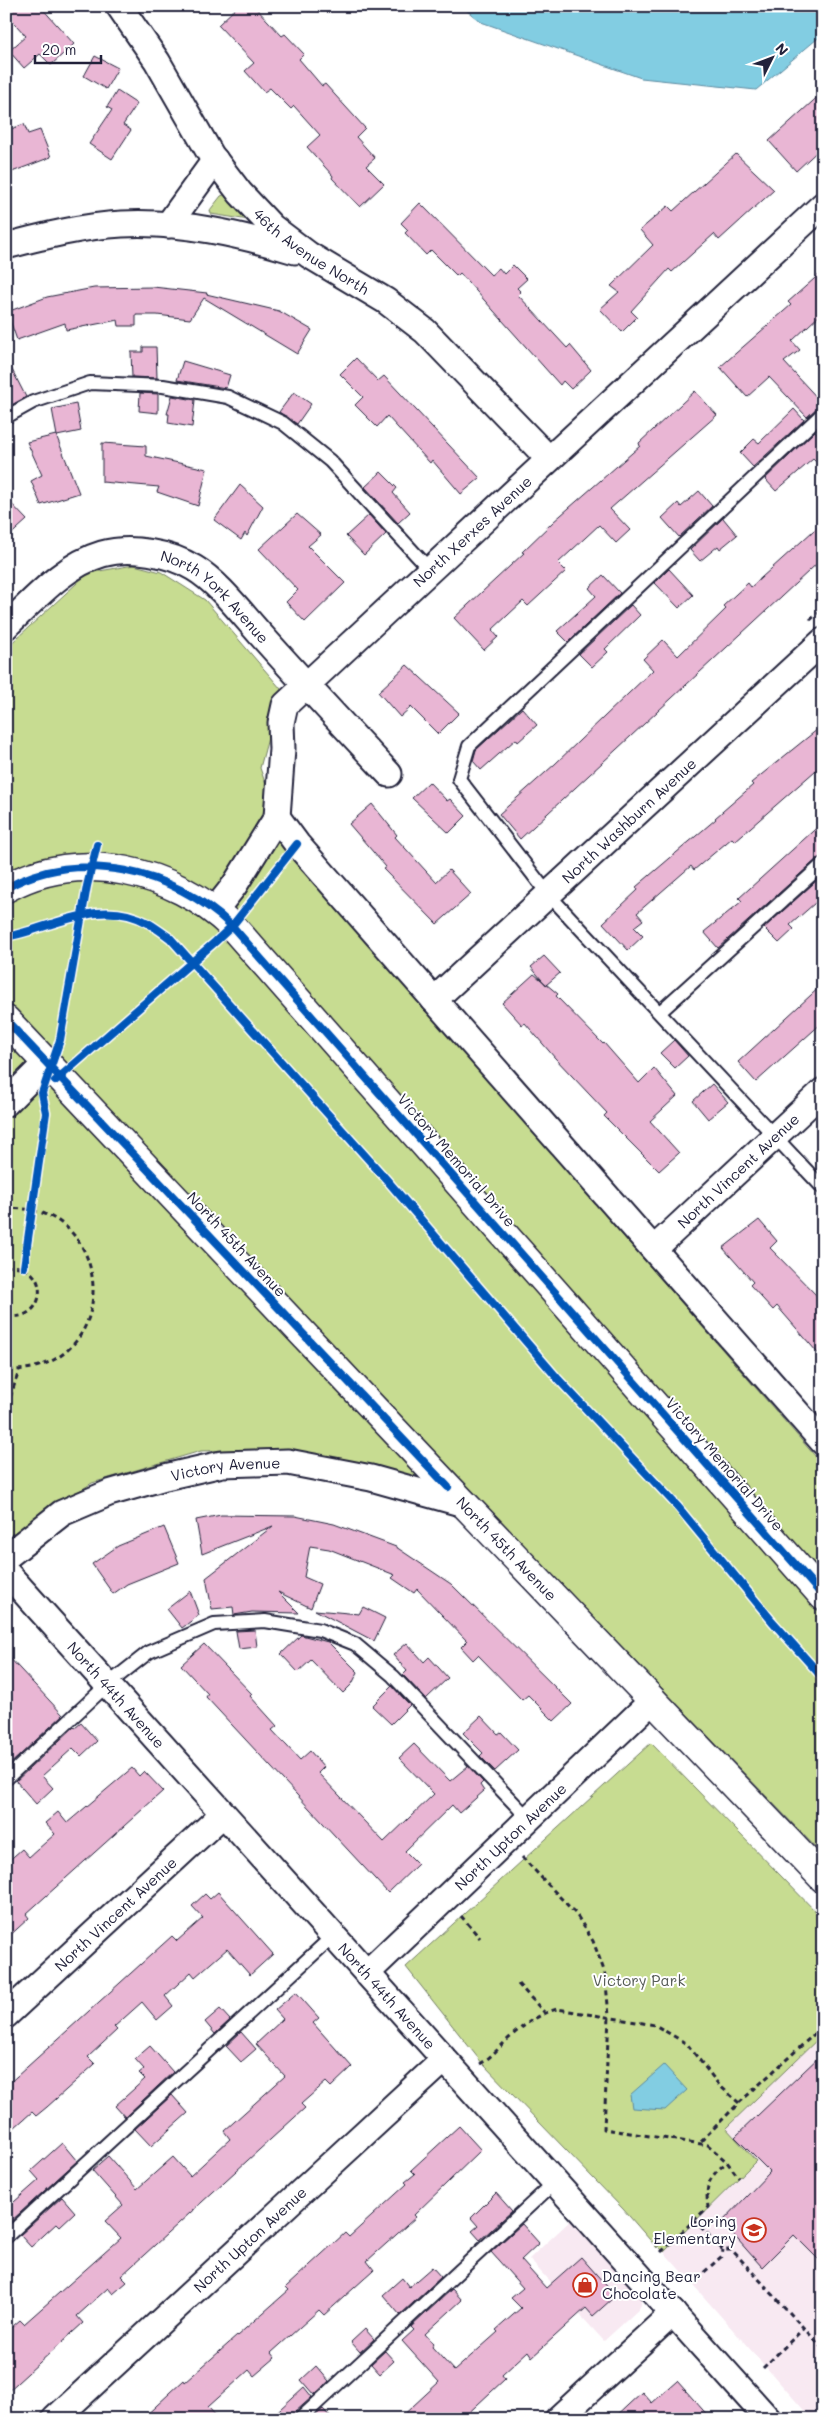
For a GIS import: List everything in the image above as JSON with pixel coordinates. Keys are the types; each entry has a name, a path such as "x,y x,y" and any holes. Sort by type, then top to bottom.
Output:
{"street":[{"name":"46th Avenue North","path":"119,6 157,61 215,160 240,193 272,227 309,255 386,301 425,331 548,459"},
{"path":"168,225 215,160"},
{"name":"North Xerxes Avenue","path":"215,910 234,886 277,817 282,758 281,723 285,705 823,205"},
{"path":"6,246 60,232 122,224 168,225 186,226 249,237 309,255"},
{"name":"North York Avenue","path":"6,626 48,587 73,568 102,554 133,551 165,557 194,568 219,589 389,774"},
{"name":"North Washburn Avenue","path":"434,1000 823,641"},
{"path":"277,817 297,844 823,1442"},
{"name":"Victory Memorial Drive","path":"6,888 50,871 82,867 122,870 149,875 174,886 215,910 238,933 823,1596"},
{"name":"North 45th Avenue","path":"6,1020 464,1504 823,1878"},
{"path":"6,1103 47,1062"},
{"name":"North Vincent Avenue","path":"654,1249 823,1091"},
{"name":"Victory Avenue","path":"6,1557 62,1513 109,1493 165,1476 222,1464 288,1462 371,1478 464,1504"},
{"name":"North 44th Avenue","path":"6,1572 768,2419"},
{"name":"North Upton Avenue","path":"367,1973 653,1700"},
{"name":"North Vincent Avenue","path":"6,2015 224,1814"},
{"name":"North Upton Avenue","path":"55,2419 444,2060"},
{"path":"558,2419 672,2313"}],"lane":[{"path":"6,417 33,402 90,383 163,386 228,397 283,423 330,461 430,570"},
{"path":"823,413 469,746 458,779 548,894 823,1188"},
{"path":"660,1012 823,864"},
{"path":"6,1780 107,1685 149,1652 214,1624 266,1621 320,1630 355,1644 393,1676 528,1818"},
{"path":"6,2236 333,1936"},
{"path":"300,2419 555,2182"}],"path":[{"path":"32,1220 35,1201"},
{"path":"6,1208 34,1211 58,1222 78,1241 86,1254 92,1272 94,1294 85,1328 65,1352 46,1364 20,1371 6,1370"},
{"path":"24,1267 26,1258"},
{"path":"6,1267 24,1267 38,1281 39,1298 29,1313 21,1316 6,1316"},
{"path":"6,1459 10,1398 20,1371"},
{"path":"6,1391 10,1398"},
{"path":"521,1857 570,1906 589,1934 605,1973 609,2016 604,2129 708,2144 727,2162 739,2178"},
{"path":"459,1914 480,1938"},
{"path":"518,1984 544,2012"},
{"path":"487,2060 513,2035 544,2012 557,2009 609,2016 656,2025 686,2044 720,2085 740,2103"},
{"path":"699,2144 823,2026"},
{"path":"660,2252 708,2207 706,2192 712,2174 727,2162"},
{"path":"694,2220 724,2250 732,2250 823,2349"},
{"path":"691,2284 722,2256 724,2250"},
{"path":"763,2368 804,2328"}],"shaded area":[{"name":"Loring Elementary","path":"823,2034 823,2405 810,2417 664,2252 756,2162 726,2128"},
{"path":"571,2220 641,2299 641,2305 638,2310 604,2341 529,2259"}],"green space":[{"path":"226,194 249,220 211,214 210,210 221,196"},
{"path":"134,565 161,572 205,600 281,689 260,768 277,817 303,869 823,1465 823,1855 494,1514 448,1487 283,1449 201,1451 92,1483 6,1538 6,648 88,573"},
{"name":"Victory Park","path":"651,1743 823,1919 823,2034 726,2128 756,2161 664,2252 658,2246 657,2248 623,2209 482,2063 406,1967"}],"water":[{"path":"461,6 823,6 823,34 756,90 641,78 481,22"},
{"path":"664,2065 687,2090 665,2110 632,2108 630,2095"}],"building":[{"path":"6,6 40,6 74,44 51,65 40,54 24,68 9,51 26,36 6,14"},
{"path":"238,6 254,6 282,36 285,34 304,54 299,59 322,86 325,84 365,128 356,137 375,158 366,166 384,184 360,207 332,178 333,176 307,147 320,135 294,106 291,109 270,88 264,92 245,71 254,63 218,25"},
{"path":"95,56 118,68 106,89 84,76"},
{"path":"117,91 137,104 123,125 131,130 112,159 89,144 112,110 107,107"},
{"path":"823,92 823,146 796,171 769,141"},
{"path":"24,124 28,134 40,130 51,157 12,172 6,157 6,131"},
{"path":"736,154 774,190 719,240 714,234 672,272 669,269 631,311 637,317 622,332 600,309 619,292 611,286 653,245 640,230 668,206 673,211"},
{"path":"420,203 491,275 499,268 504,274 513,265 527,279 517,288 521,292 518,295 567,348 570,345 591,370 571,389 563,381 560,385 460,273 457,276 431,250 426,255 405,233 408,230 401,223"},
{"path":"823,271 823,312 792,341 800,350 784,362 822,403 807,417 769,377 747,397 720,367 791,305 788,302"},
{"path":"153,287 207,293 279,311 312,330 297,354 204,298 190,319 157,315 136,315 136,326 119,326 118,320 66,330 65,323 17,340 7,312 47,297 94,288"},
{"path":"143,347 156,347 157,378 132,377 131,352 143,352"},
{"path":"6,358 26,397 6,408"},
{"path":"356,358 378,381 384,376 480,478 461,494 432,460 430,463 387,416 377,427 355,405 363,397 340,374"},
{"path":"183,361 230,375 226,388 177,380"},
{"path":"695,391 717,415 610,509 630,530 616,543 599,525 558,563 566,571 528,606 523,601 492,630 498,637 484,650 454,618 524,553 522,552 553,522 640,446 639,443"},
{"path":"294,392 311,404 297,424 279,412"},
{"path":"140,393 158,394 158,413 139,411"},
{"path":"172,396 195,400 192,427 168,423 169,414 167,414"},
{"path":"76,404 81,431 57,436 52,409"},
{"path":"794,409 804,420 753,467 740,453 754,439 759,443"},
{"path":"815,431 823,439 823,469 813,459 776,491 765,479"},
{"path":"56,435 79,493 41,505 31,481 42,475 27,442"},
{"path":"102,443 146,446 146,456 207,469 198,506 157,492 159,487 102,482"},
{"path":"381,472 397,488 393,493 410,512 398,523 365,487"},
{"path":"240,485 263,506 247,536 245,533 241,540 214,520"},
{"path":"699,491 712,506 679,537 662,518 678,503 681,507"},
{"path":"6,498 27,520 6,539"},
{"path":"297,514 321,535 308,546 345,583 305,622 286,602 298,590 259,549"},
{"path":"369,515 386,534 364,555 346,536"},
{"path":"723,518 737,535 720,549 718,546 700,561 690,550"},
{"path":"823,522 823,558 520,839 499,814 555,764 653,670 643,659 663,640 678,656 726,609 723,606 748,583 751,587"},
{"path":"669,569 693,595 679,608 655,583"},
{"path":"603,575 620,593 568,642 557,631 596,596 589,588"},
{"path":"631,605 640,615 605,649 608,652 592,667 579,654"},
{"path":"407,665 459,713 438,734 411,707 400,717 378,692"},
{"path":"522,708 537,725 518,742 516,739 481,770 473,761 476,750"},
{"path":"823,725 823,764 735,841 732,838 694,870 691,866 637,913 643,920 634,927 643,936 628,950 603,923 638,890 636,887 716,819 753,785 751,783"},
{"path":"429,782 447,801 450,799 466,816 449,833 412,798"},
{"path":"372,804 397,835 395,837 436,882 449,870 471,894 437,924 383,869 386,867 349,824"},
{"path":"823,822 823,856 818,858 718,948 704,932 742,901 739,898"},
{"path":"823,875 823,896 790,925 794,929 779,943 764,928"},
{"path":"544,956 560,973 546,985 531,967"},
{"path":"534,974 558,994 556,996 604,1043 639,1083 654,1068 677,1096 650,1121 679,1153 659,1171 604,1116 607,1113 525,1023 522,1025 502,1003"},
{"path":"823,984 823,1022 756,1082 738,1062"},
{"path":"674,1040 688,1056 675,1068 660,1053"},
{"path":"712,1084 728,1102 708,1119 693,1101"},
{"path":"759,1220 777,1241 770,1248 823,1302 823,1359 777,1306 773,1310 750,1285 753,1282 723,1248"},
{"path":"221,1515 295,1516 334,1524 396,1547 451,1584 572,1704 554,1721 528,1695 522,1700 478,1655 473,1660 461,1647 467,1641 417,1589 414,1593 392,1578 395,1575 329,1549 310,1546 304,1577 320,1584 311,1608 278,1592 299,1613 252,1612 234,1615 233,1607 212,1609 206,1578 273,1526 202,1554 196,1520"},
{"path":"164,1527 179,1563 127,1584 113,1594 92,1564 118,1546"},
{"path":"190,1591 199,1615 182,1628 167,1609"},
{"path":"363,1607 385,1618 374,1641 315,1610 359,1614"},
{"path":"255,1630 257,1647 239,1649 236,1631"},
{"path":"301,1635 328,1642 358,1672 352,1684 343,1693 311,1660 298,1672 281,1654"},
{"path":"407,1643 424,1662 429,1657 448,1678 426,1699 403,1675 407,1671 393,1655"},
{"path":"204,1644 252,1694 250,1696 277,1726 272,1730 300,1760 310,1751 324,1767 318,1773 384,1842 434,1794 399,1758 414,1744 450,1781 468,1766 483,1782 480,1785 484,1791 459,1813 452,1805 405,1851 418,1864 388,1893 206,1697 208,1694 181,1665"},
{"path":"6,1654 63,1715 6,1768"},
{"path":"392,1686 410,1705 391,1724 372,1706"},
{"path":"481,1716 498,1734 501,1732 518,1750 495,1771 480,1756 483,1753 463,1733"},
{"path":"81,1723 97,1741 81,1756 73,1748 42,1776 53,1788 36,1804 16,1781 74,1727"},
{"path":"132,1768 139,1776 144,1771 163,1791 26,1914 29,1918 6,1939 6,1863 22,1849 29,1857 55,1834 45,1823 58,1812 67,1823"},
{"path":"218,1892 273,1954 250,1975 227,1949 195,1977 191,1972 165,1996 173,2006 157,2020 142,2002 114,2027 117,2030 88,2057 95,2064 36,2116 32,2112 6,2135 6,2086 172,1936 177,1941 203,1918 192,1906 205,1894 210,1899"},
{"path":"296,1992 319,2018 313,2023 352,2067 331,2087 326,2082 301,2104 305,2108 121,2276 127,2282 113,2294 108,2288 77,2316 83,2323 6,2393 6,2332 20,2320 24,2324 121,2238 105,2221 123,2205 92,2170 108,2156 137,2189 173,2157 190,2176 230,2139 224,2131 285,2076 256,2044 283,2019 275,2010"},
{"path":"220,2009 230,2020 215,2034 205,2022"},
{"path":"241,2032 256,2049 241,2062 226,2046"},
{"path":"150,2046 173,2072 125,2117 115,2106 145,2079 139,2073 144,2069 135,2059"},
{"name":"Loring Elementary","path":"823,2053 823,2264 794,2235 762,2267 722,2222 770,2172 735,2137"},
{"path":"172,2095 188,2113 151,2146 135,2129"},
{"path":"459,2126 481,2150 414,2215 416,2217 367,2261 374,2270 324,2315 319,2310 271,2353 275,2358 254,2376 249,2370 208,2407 219,2419 142,2419 184,2380 185,2382 289,2290 286,2287 345,2233 349,2237 407,2184 405,2182 415,2174 411,2170"},
{"path":"62,2143 77,2161 9,2223 6,2220 6,2209 39,2180 31,2171"},
{"path":"496,2193 512,2211 480,2240 472,2231 478,2226 471,2218"},
{"path":"62,2197 75,2212 60,2226 57,2223 31,2247 20,2235"},
{"path":"522,2224 539,2243 521,2260 546,2288 581,2257 612,2292 612,2299 593,2316 586,2308 532,2357 528,2351 502,2375 505,2379 462,2419 399,2419 439,2382 402,2341 414,2330 411,2327 452,2289 462,2300 425,2334 434,2344 432,2347 454,2371 498,2332 496,2330 521,2308 511,2298 523,2288 491,2252"},
{"path":"432,2267 441,2277 400,2315 383,2295 402,2278 409,2287"},
{"path":"365,2329 374,2339 360,2352 351,2342"},
{"path":"385,2351 394,2361 380,2374 371,2364"},
{"path":"316,2366 329,2381 314,2395 301,2380"},
{"path":"677,2381 711,2419 613,2419 642,2392 652,2403"},
{"path":"304,2387 312,2397 294,2413 292,2419 269,2419"},
{"path":"323,2409 332,2419 312,2419"}],"cycle path":[{"path":"55,1081 232,926 297,844"},
{"path":"24,1267 46,1113 42,1093 60,1040 87,886 97,845"},
{"path":"6,888 35,876 64,869 94,867 125,871 154,879 182,891 208,907 232,926 823,1596"},
{"path":"6,937 77,916 113,913 130,915 148,923 170,938 386,1179 559,1380 678,1507 772,1621 823,1678"},
{"path":"6,1020 448,1487"}],"place":[{"name":"Loring Elementary","path":"754,2230"},
{"name":"Dancing Bear Chocolate","path":"585,2285"}]}
